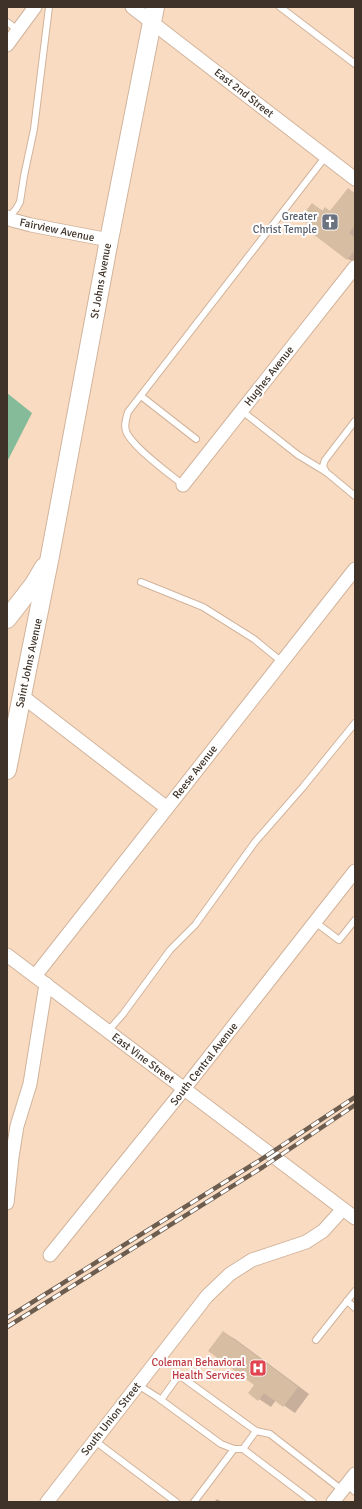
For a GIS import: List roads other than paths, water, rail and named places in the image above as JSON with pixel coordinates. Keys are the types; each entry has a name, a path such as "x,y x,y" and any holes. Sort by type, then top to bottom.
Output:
{"main road":[{"name":"St Johns Avenue","path":"50,556 153,15"},
{"path":"7,619 34,584 50,556"},
{"name":"Saint Johns Avenue","path":"7,770 50,556"}],"street":[{"path":"7,45 35,7"},
{"name":"East 2nd Street","path":"132,7 153,15 355,179"},
{"name":"Fairview Avenue","path":"7,218 16,222 109,240"},
{"name":"Hughes Avenue","path":"183,485 355,267"},
{"name":"Reese Avenue","path":"35,976 355,569"},
{"path":"22,696 167,808"},
{"name":"South Central Avenue","path":"50,1255 184,1089 355,871"},
{"name":"East Vine Street","path":"7,955 355,1218"},
{"path":"7,1203 16,1134 30,1084 46,984"},
{"name":"South Union Street","path":"47,1502 208,1296 230,1274 252,1260 306,1242 323,1231 343,1209"},
{"path":"333,1502 350,1485"}],"lane":[{"path":"7,218 16,209 20,202 34,129 49,7"},
{"path":"280,7 355,64"},
{"path":"7,22 18,30"},
{"path":"183,485 133,443 126,432 125,424 128,412 326,156"},
{"path":"141,396 196,439"},
{"path":"242,411 298,454 326,472 355,496"},
{"path":"326,472 324,466 325,460 355,421"},
{"path":"141,582 203,607 254,639 282,662"},
{"path":"108,1031 123,1014 170,950 195,925 255,842 303,787 355,723"},
{"path":"315,922 339,940 355,920"},
{"path":"316,1340 355,1291"},
{"path":"347,1301 355,1308"},
{"path":"161,1400 179,1375 256,1432 270,1434 350,1485"},
{"path":"138,1385 221,1444 234,1449 243,1449 313,1502"},
{"path":"243,1449 256,1432"},
{"path":"95,1440 176,1502"},
{"path":"194,1502 234,1449"}],"railway":[{"path":"7,1318 257,1162 355,1097"},
{"path":"7,1327 263,1167 355,1105"}],"place":[{"name":"Greater Christ Temple","path":"330,222"},
{"name":"Coleman Behavioral Health Services","path":"258,1368"}]}
